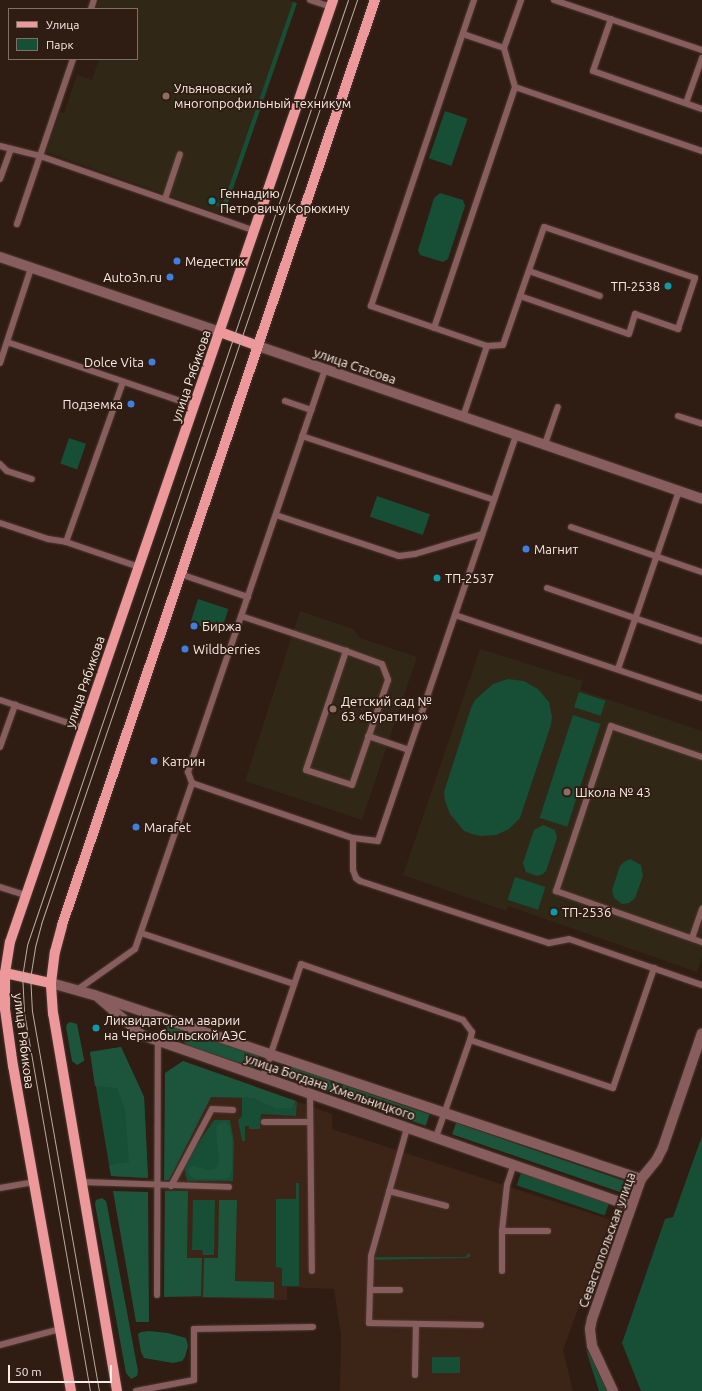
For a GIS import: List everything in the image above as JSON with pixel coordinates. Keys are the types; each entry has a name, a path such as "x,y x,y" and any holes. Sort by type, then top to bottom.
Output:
{"main road":[{"path":"117,1391 53,1020 51,983 55,952 62,925 375,0"},
{"name":"улица Рябикова","path":"71,1391 33,1182 13,1066 5,1009 5,974 10,942 332,4"},
{"name":"улица Стасова","path":"220,332 258,346"},
{"name":"улица Богдана Хмельницкого","path":"5,974 51,983"}],"street":[{"name":"улица Стасова","path":"0,257 220,332"},
{"name":"улица Стасова","path":"258,346 702,499"},
{"name":"улица Богдана Хмельницкого","path":"51,983 94,994 142,1035 631,1206"},
{"path":"94,994 641,1179"},
{"name":"Севастопольская улица","path":"612,1391 592,1346 590,1329 641,1179 657,1159 664,1147 702,1033"}],"lane":[{"path":"310,0 332,4"},
{"path":"474,0 371,306 487,346 503,345 520,296 529,271 544,227 695,278 678,329 635,314 629,334 520,296"},
{"path":"434,328 515,87 504,48 521,0"},
{"path":"554,0 702,50"},
{"path":"611,19 593,71 702,109"},
{"path":"463,34 504,48"},
{"path":"686,103 702,58"},
{"path":"17,224 73,60"},
{"path":"515,87 702,151"},
{"path":"0,146 40,156 255,231"},
{"path":"0,179 11,149"},
{"path":"165,199 180,154"},
{"path":"0,362 31,268"},
{"path":"529,271 600,296"},
{"path":"6,342 194,406"},
{"path":"463,416 487,346"},
{"path":"77,990 135,949 192,783 188,772 325,369"},
{"path":"66,542 123,382"},
{"path":"285,401 311,410"},
{"path":"545,444 558,407"},
{"path":"678,416 702,424"},
{"path":"192,783 353,838 378,841 516,435"},
{"path":"302,436 494,500"},
{"path":"0,464 7,471 32,479"},
{"path":"618,669 679,491"},
{"path":"276,514 399,556 415,554 482,534"},
{"path":"0,523 48,539 66,542 139,567"},
{"path":"571,527 702,572"},
{"path":"180,574 248,597"},
{"path":"547,588 702,641"},
{"path":"455,615 702,698"},
{"path":"241,616 346,651 382,664 388,680 352,785 306,770 346,651"},
{"path":"0,700 83,728"},
{"path":"0,747 15,705"},
{"path":"702,757 611,726 556,891 702,942"},
{"path":"368,736 409,750"},
{"path":"353,838 353,870 356,878 360,881 549,943 569,939 702,985"},
{"path":"0,887 25,895"},
{"path":"692,938 702,908"},
{"path":"141,933 294,984"},
{"path":"263,1077 301,964 463,1020 472,1032 436,1138"},
{"path":"470,1040 613,1088 654,968"},
{"path":"157,1295 158,1041"},
{"path":"310,1094 312,1271"},
{"path":"171,1186 212,1109 233,1110"},
{"path":"264,1122 310,1122"},
{"path":"407,1128 371,1256 369,1323 480,1325"},
{"path":"502,1271 502,1231 507,1185 514,1164"},
{"path":"0,1188 33,1182"},
{"path":"82,1182 158,1186 229,1187"},
{"path":"389,1191 446,1206"},
{"path":"502,1231 548,1231"},
{"path":"370,1290 400,1290"},
{"path":"415,1375 416,1324"},
{"path":"136,1391 194,1380 194,1329 313,1328"},
{"path":"0,1345 60,1329"}],"shaded area":[{"name":"Ульяновский многопрофильный техникум","path":"99,0 289,0 294,2 221,214 46,152 60,112 64,113 77,75 92,80 99,60 138,60 138,8 96,8"},
{"name":"Детский сад № 63 «Буратино»","path":"300,611 353,629 360,638 417,657 362,820 245,781"},
{"name":"Школа № 43","path":"480,649 583,681 580,690 702,731 702,956 697,972 508,906 506,911 403,875"},
{"path":"183,1061 332,1114 332,1129 611,1220 563,1350 573,1391 340,1391 341,1335 334,1289 287,1287 287,1300 164,1297 165,1073"}],"green space":[{"path":"293,2 297,3 226,209 212,204 214,201 223,204"},
{"path":"445,111 468,119 451,166 429,158"},
{"path":"440,193 463,200 465,206 448,259 443,262 420,255 418,250 434,198"},
{"path":"69,438 86,444 77,469 60,464"},
{"path":"377,496 430,514 423,535 370,517"},
{"path":"198,599 228,609 221,633 190,623"},
{"path":"508,679 524,681 538,689 549,702 552,717 551,725 520,818 509,829 496,835 481,836 464,831 450,814 445,801 444,792 471,708 475,700 493,684"},
{"path":"579,692 606,701 601,716 574,707"},
{"path":"573,715 601,724 567,827 540,818"},
{"path":"543,825 555,830 557,838 546,871 537,876 526,872 523,863 534,830"},
{"path":"630,859 641,865 643,876 635,898 629,903 622,904 614,898 612,890 620,866"},
{"path":"515,877 545,887 538,910 508,900"},
{"path":"70,1022 77,1024 84,1059 84,1061 77,1065 72,1061 66,1027"},
{"path":"167,1024 259,1056 255,1068 189,1046 165,1029"},
{"path":"121,1047 144,1097 148,1178 111,1176 90,1052"},
{"path":"121,1047 144,1097 148,1178 111,1176 109,1165 129,1162 125,1109 117,1088 95,1086 90,1052"},
{"path":"183,1061 296,1101 292,1108 274,1108 252,1098 211,1097 169,1180 164,1180 165,1073"},
{"path":"283,1064 430,1114 426,1126 279,1075"},
{"path":"242,1097 252,1098 274,1108 292,1108 297,1101 296,1116 261,1114 260,1129 249,1129 249,1126 245,1126 245,1141 242,1141 238,1120 242,1116"},
{"path":"214,1120 230,1120 234,1142 233,1181 187,1181 184,1167 194,1149"},
{"path":"226,1122 230,1127 232,1140 232,1170 230,1177 225,1179 194,1179 189,1174 188,1170 192,1166 209,1170 215,1169 218,1166 219,1162 216,1129 217,1125"},
{"path":"456,1123 625,1181 621,1193 452,1134"},
{"path":"702,1136 702,1391 641,1391 622,1343 665,1219 673,1217"},
{"path":"521,1173 609,1203 605,1216 517,1185"},
{"path":"296,1183 299,1183 299,1286 282,1286 282,1268 276,1267 276,1199 296,1199"},
{"path":"113,1191 148,1192 149,1322 136,1322"},
{"path":"165,1191 188,1191 187,1258 202,1258 201,1296 164,1297"},
{"path":"102,1198 106,1201 107,1205 138,1371 137,1376 131,1379 126,1373 95,1204 96,1200"},
{"path":"193,1200 215,1200 214,1255 203,1255 202,1250 192,1250"},
{"path":"219,1200 237,1200 235,1281 274,1282 274,1298 203,1297 204,1258 218,1258"},
{"path":"469,1253 471,1256 467,1258 375,1260 375,1257 465,1257"},
{"path":"149,1331 168,1333 186,1338 188,1346 185,1357 182,1361 173,1363 144,1358 141,1352 138,1334"},
{"path":"586,1350 589,1353 607,1391 599,1391"},
{"path":"432,1357 460,1357 460,1373 432,1373"}],"tram line":[{"path":"90,1391 24,1011 22,977 27,945 348,0"},
{"path":"99,1391 32,1012 30,979 35,947 41,924 357,0"}],"place":[{"name":"Ульяновский многопрофильный техникум","path":"166,96"},
{"name":"Геннадию Петровичу Корюкину","path":"212,201"},
{"name":"Медестик","path":"177,261"},
{"name":"Auto3n.ru","path":"170,277"},
{"name":"ТП-2538","path":"668,286"},
{"name":"Dolce Vita","path":"152,362"},
{"name":"Подземка","path":"131,404"},
{"name":"Магнит","path":"526,549"},
{"name":"ТП-2537","path":"437,578"},
{"name":"Биржа","path":"194,626"},
{"name":"Wildberries","path":"185,649"},
{"name":"Детский сад № 63 «Буратино»","path":"333,709"},
{"name":"Катрин","path":"154,761"},
{"name":"Школа № 43","path":"567,792"},
{"name":"Marafet","path":"136,827"},
{"name":"ТП-2536","path":"554,912"},
{"name":"Ликвидаторам аварии на Чернобыльской АЭС","path":"96,1028"}]}
